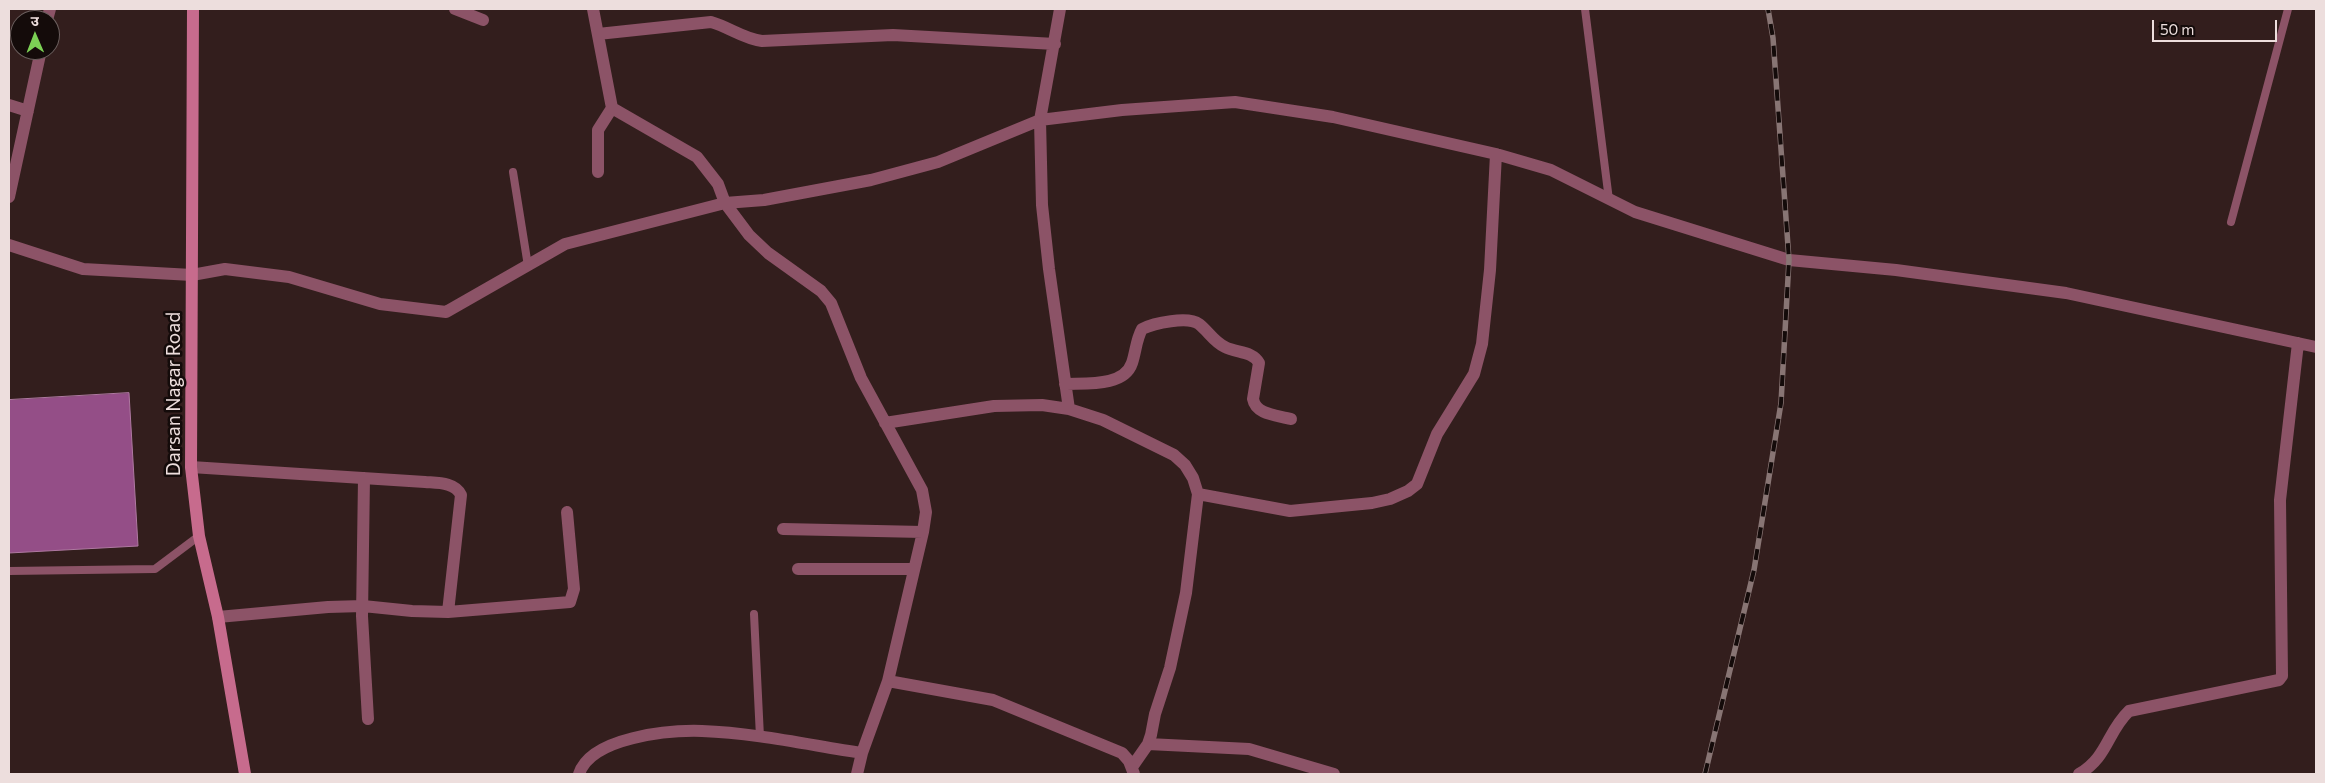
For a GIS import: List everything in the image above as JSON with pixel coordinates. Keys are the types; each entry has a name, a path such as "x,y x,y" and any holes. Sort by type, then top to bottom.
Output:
{"street":[{"name":"Darsan Nagar Road","path":"193,9 191,467 200,536 218,617 245,774"},
{"path":"455,9 483,20"},
{"path":"593,9 612,108 598,130 598,172"},
{"path":"1060,9 1040,120 1042,205 1069,409"},
{"path":"598,34 711,22 726,26 750,39 762,41 893,35 1055,44"},
{"path":"9,198 39,60"},
{"path":"9,245 83,269 192,275 225,269 289,276 380,304 446,312 565,244 725,203 764,200 881,178 938,162 1040,120 1122,110 1235,102 1333,117 1496,154 1550,170 1635,212 1789,260 1896,270 2066,293 2316,347"},
{"path":"9,105 28,111"},
{"path":"612,108 697,157 718,184 725,203 750,235 768,253 804,277 831,303 861,378 922,490 926,512 923,532 888,680 862,753 857,774"},
{"path":"1198,494 1290,511 1381,501 1408,491 1417,484 1437,434 1474,374 1482,344 1490,270 1496,154"},
{"path":"1065,384 1114,380 1122,376 1132,363 1138,336 1142,329 1170,321 1190,320 1198,323 1226,348 1252,355 1257,359 1259,363 1252,399 1254,405 1261,412 1291,419"},
{"path":"2079,774 2095,764 2118,724 2129,711 2279,680 2282,676 2280,500 2298,343"},
{"path":"885,423 994,406 1042,405 1069,409 1103,420 1174,455 1193,478 1198,494 1186,593 1170,668 1155,714 1148,744 1133,771 1122,753 1112,747 1054,726 1000,702 973,695 888,680"},
{"path":"191,467 425,482 452,486 461,495 448,612"},
{"path":"364,478 363,606 368,719"},
{"path":"218,617 363,606 448,612 570,602 574,590 567,512"},
{"path":"784,529 923,532"},
{"path":"798,569 914,569"},
{"path":"579,774 587,760 597,751 618,742 660,734 701,731 760,737 862,753"},
{"path":"1148,744 1249,749 1334,774"}],"lane":[{"path":"1585,9 1609,200"},
{"path":"2231,222 2288,9"},
{"path":"513,172 528,266"},
{"path":"9,570 156,569 200,536"},
{"path":"754,614 760,737"}],"shaded area":[{"path":"129,393 138,546 9,553 9,400"}],"railway":[{"path":"1705,774 1754,570 1781,403 1789,260 1773,38 1768,9"}]}
